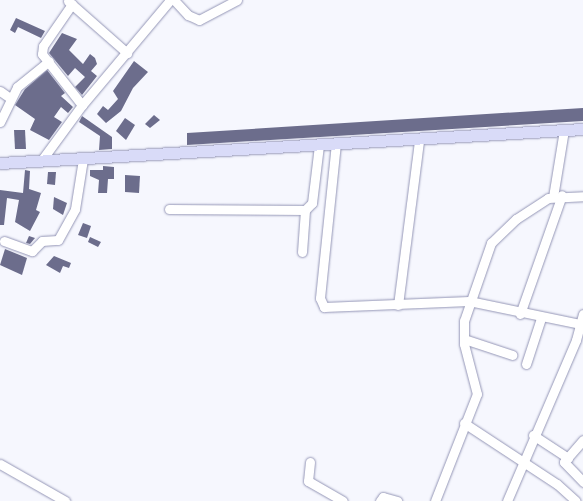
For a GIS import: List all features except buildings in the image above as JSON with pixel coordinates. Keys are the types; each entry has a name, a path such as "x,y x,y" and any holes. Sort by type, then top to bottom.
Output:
{"main road":[{"path":"0,163 336,143 419,140 583,129"}],"street":[{"path":"41,161 82,105 170,0"},
{"path":"174,0 188,15 199,20 237,0"},
{"path":"82,105 42,54 42,46 70,2 127,53"},
{"path":"0,122 10,98 20,83 49,61"},
{"path":"0,91 10,98"},
{"path":"520,314 558,196 564,130"},
{"path":"398,305 419,140"},
{"path":"336,143 322,304 328,308 469,301 520,314 580,324"},
{"path":"302,252 305,210 312,203 319,145"},
{"path":"4,241 32,251 42,241 58,240 75,209 83,159"},
{"path":"435,501 477,389 464,339 469,301 482,262 496,237 534,207 558,196 583,196"},
{"path":"169,209 305,210"},
{"path":"507,501 521,461 580,337 580,324 583,314"},
{"path":"526,364 541,318"},
{"path":"464,339 512,355"},
{"path":"464,422 576,501"},
{"path":"533,435 568,458"},
{"path":"583,440 568,458 566,467 583,482"},
{"path":"310,462 308,481 343,501"},
{"path":"0,464 65,501"},
{"path":"380,501 383,497 397,501"}]}
